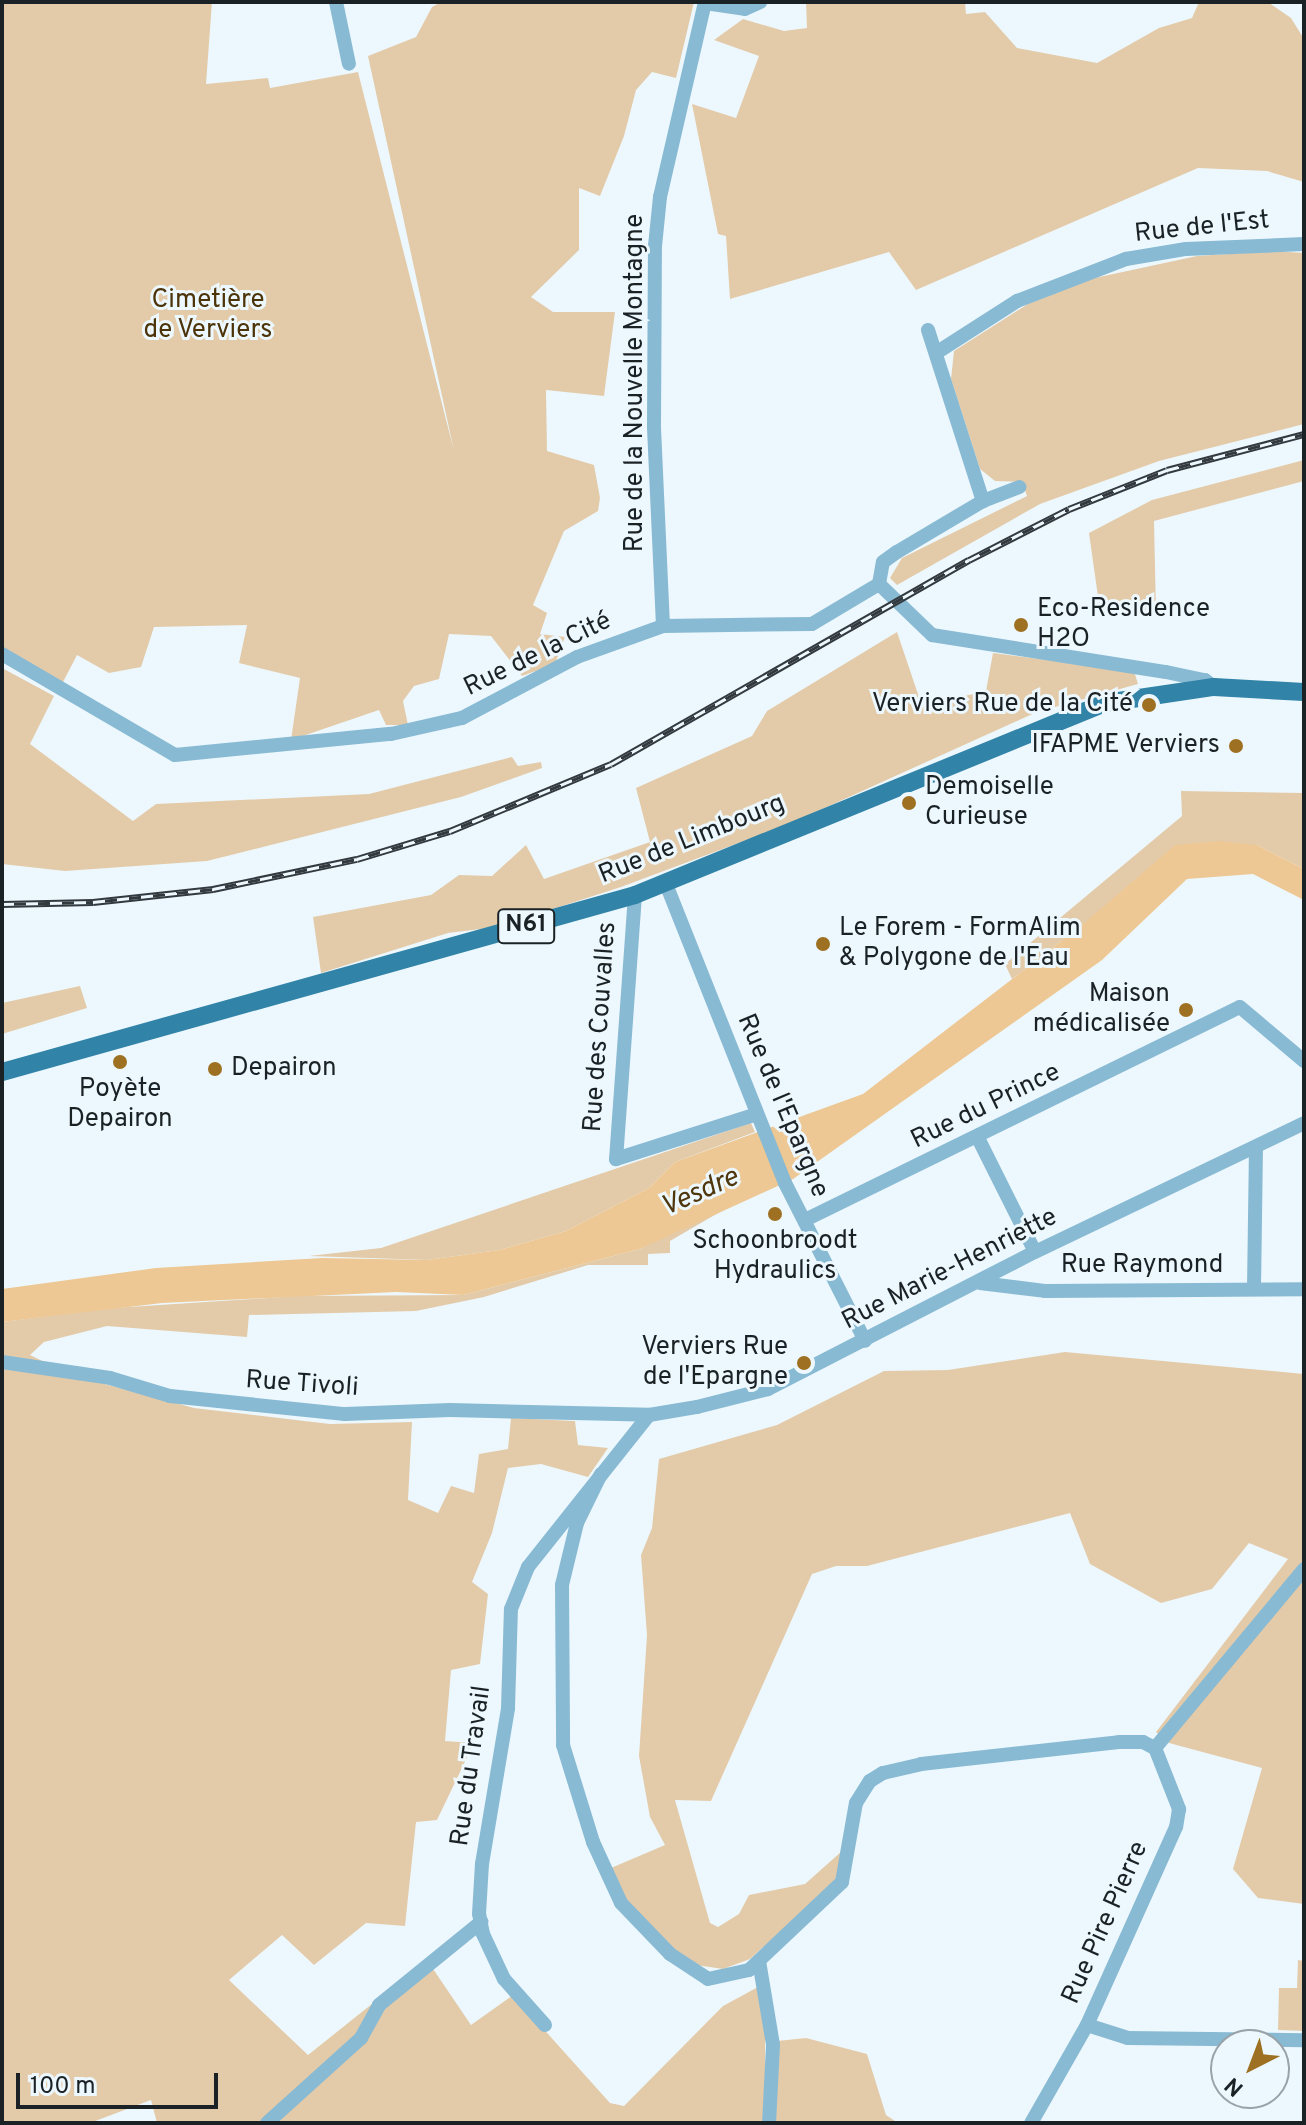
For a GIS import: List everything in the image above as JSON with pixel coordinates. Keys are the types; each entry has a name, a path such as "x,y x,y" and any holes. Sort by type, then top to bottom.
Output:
{"main road":[{"name":"Rue de Limbourg","path":"2,1072 635,895 1105,703 1214,687 1304,692"}],"street":[{"path":"336,2 349,64"},
{"path":"705,2 745,9 760,2"},
{"name":"Rue de la Nouvelle Montagne","path":"663,626 654,426 655,246 660,197 705,2"},
{"name":"Rue de l'Est","path":"936,353 1017,301 1126,259 1186,249 1304,244"},
{"path":"928,330 983,501"},
{"name":"Rue de la Cité","path":"2,654 175,755 209,755 391,734 462,718 577,657 663,626 812,624 879,584 887,559 983,501 1019,487"},
{"path":"879,584 932,635 1166,672 1205,680 1214,687"},
{"name":"Rue de l'Epargne","path":"666,884 785,1183 865,1341"},
{"name":"Rue des Couvalles","path":"635,895 616,1159 758,1117"},
{"name":"Rue du Prince","path":"805,1220 978,1138 1240,1007 1304,1061"},
{"name":"Rue Marie-Henriette","path":"604,1414 649,1415 768,1389 980,1283 1035,1252 1304,1123"},
{"path":"978,1138 1035,1252"},
{"path":"1254,1289 1256,1148"},
{"name":"Rue Raymond","path":"980,1283 1045,1291 1304,1289"},
{"name":"Rue Tivoli","path":"2,1362 69,1372 170,1396 330,1413 604,1414"},
{"path":"649,1415 601,1474 577,1523 562,1585 563,1745 593,1842 621,1903 689,1969 708,1979 725,1979 759,1961 842,1882 856,1803 870,1781 921,1764 1149,1745 1304,1569"},
{"name":"Rue du Travail","path":"545,2025 504,1979 481,1922 482,1864 508,1708 514,1592 601,1474"},
{"name":"Rue Pire Pierre","path":"1031,2123 1087,2025 1176,1827 1179,1809 1149,1745"},
{"path":"267,2123 361,2038 379,2005 481,1922"},
{"path":"759,1961 773,2045 769,2123"},
{"path":"1087,2025 1128,2038 1304,2040"}],"green space":[{"name":"Cimetière de Verviers","path":"2,2 212,2 206,84 268,78 270,88 358,72 454,451 368,56 416,37 432,7 441,2 694,2 676,78 652,72 636,90 624,136 600,196 579,188 579,250 531,297 553,312 615,312 604,396 546,390 547,451 594,465 600,498 598,511 564,531 533,605 547,613 540,634 565,637 555,664 522,676 491,636 449,634 439,679 414,686 403,701 408,725 386,725 379,710 291,740 300,678 239,663 247,625 154,627 141,667 109,673 77,655 62,684 2,649"},
{"path":"806,2 965,2 966,14 985,12 1017,48 1097,63 1159,28 1192,18 1199,2 1268,2 1291,18 1304,39 1304,182 1267,171 1198,168 916,290 889,252 730,299 726,236 718,234 692,104 736,118 759,56 714,40 743,19 784,31 807,28"},
{"path":"1274,251 1304,253 1304,424 1159,461 1040,504 897,585 890,578 902,558 1027,496 1022,482 995,481 980,469 951,379 954,351 1028,304 1090,279 1197,256"},
{"path":"1304,460 1304,481 1154,521 1156,612 1100,611 1089,533 1152,500"},
{"path":"897,632 922,706 986,691 993,653 1134,671 1138,684 1037,712 787,825 621,887 497,927 448,933 321,973 313,917 431,895 459,875 492,876 526,845 544,879 650,842 636,788 752,736 767,711"},
{"path":"2,668 54,696 30,744 133,821 156,804 369,794 512,757 518,766 541,762 542,768 461,797 207,861 65,871 2,864"},
{"path":"1181,791 1304,793 1304,869 1257,845 1082,925 1012,979 1005,964 1182,816"},
{"path":"80,986 87,1008 2,1034 2,1003"},
{"path":"751,1123 755,1132 675,1162 649,1188 566,1231 499,1250 427,1260 309,1256 381,1248"},
{"path":"749,1195 670,1241 670,1253 648,1254 648,1265 588,1265 484,1297 416,1311 249,1315 247,1337 107,1326 44,1342 30,1355 71,1375 194,1408 330,1424 412,1422 408,1500 438,1513 451,1486 474,1493 479,1454 508,1449 511,1418 575,1421 578,1445 608,1448 588,1477 541,1464 508,1468 492,1533 472,1582 488,1594 480,1664 451,1670 445,1741 474,1743 437,1820 416,1822 405,1926 366,1923 314,1965 282,1935 229,1980 308,2055 427,1960 471,2025 513,1995 610,2103 624,2106 723,2006 758,1987 765,2022 765,2123 157,2123 151,2100 90,2123 2,2123 2,1322 113,1308 299,1296 463,1295 640,1249"},
{"path":"1065,1352 1304,1374 1304,1904 1258,1898 1233,1869 1262,1768 1169,1743 1156,1732 1288,1559 1249,1543 1212,1589 1161,1603 1090,1564 1070,1513 867,1566 836,1566 812,1574 711,1801 675,1800 710,1923 718,1927 739,1914 749,1895 805,1884 842,1851 835,1882 750,1959 723,1969 696,1965 667,1945 628,1903 611,1868 665,1845 650,1817 639,1756 647,1635 641,1555 652,1528 659,1459 777,1425 884,1371 948,1370"},
{"path":"1298,1960 1304,1961 1304,2031 1278,2029 1279,1988 1297,1988"},
{"path":"806,2038 867,2054 886,2115 898,2123 774,2123 777,2041"}],"water":[{"name":"Vesdre","path":"1219,841 1257,845 1304,869 1304,900 1253,874 1187,879 1102,960 793,1179 640,1249 463,1295 396,1292 162,1303 2,1322 2,1289 156,1268 322,1258 427,1260 499,1250 566,1231 649,1188 675,1162 863,1094 1082,925 1175,845"}],"railway":[{"path":"2,904 93,902 213,889 357,859 450,831 611,764 969,560 1069,509 1167,470 1304,434"}],"place":[{"name":"Eco-Residence H2O","path":"1021,625"},
{"name":"Verviers Rue de la Cité","path":"1149,705"},
{"name":"IFAPME Verviers","path":"1236,746"},
{"name":"Demoiselle Curieuse","path":"909,803"},
{"name":"Le Forem - FormAlim & Polygone de l'Eau","path":"823,944"},
{"name":"Maison médicalisée","path":"1186,1010"},
{"name":"Poyète Depairon","path":"120,1062"},
{"name":"Depairon","path":"215,1069"},
{"name":"Schoonbroodt Hydraulics","path":"775,1214"},
{"name":"Verviers Rue de l'Epargne","path":"804,1363"}]}
